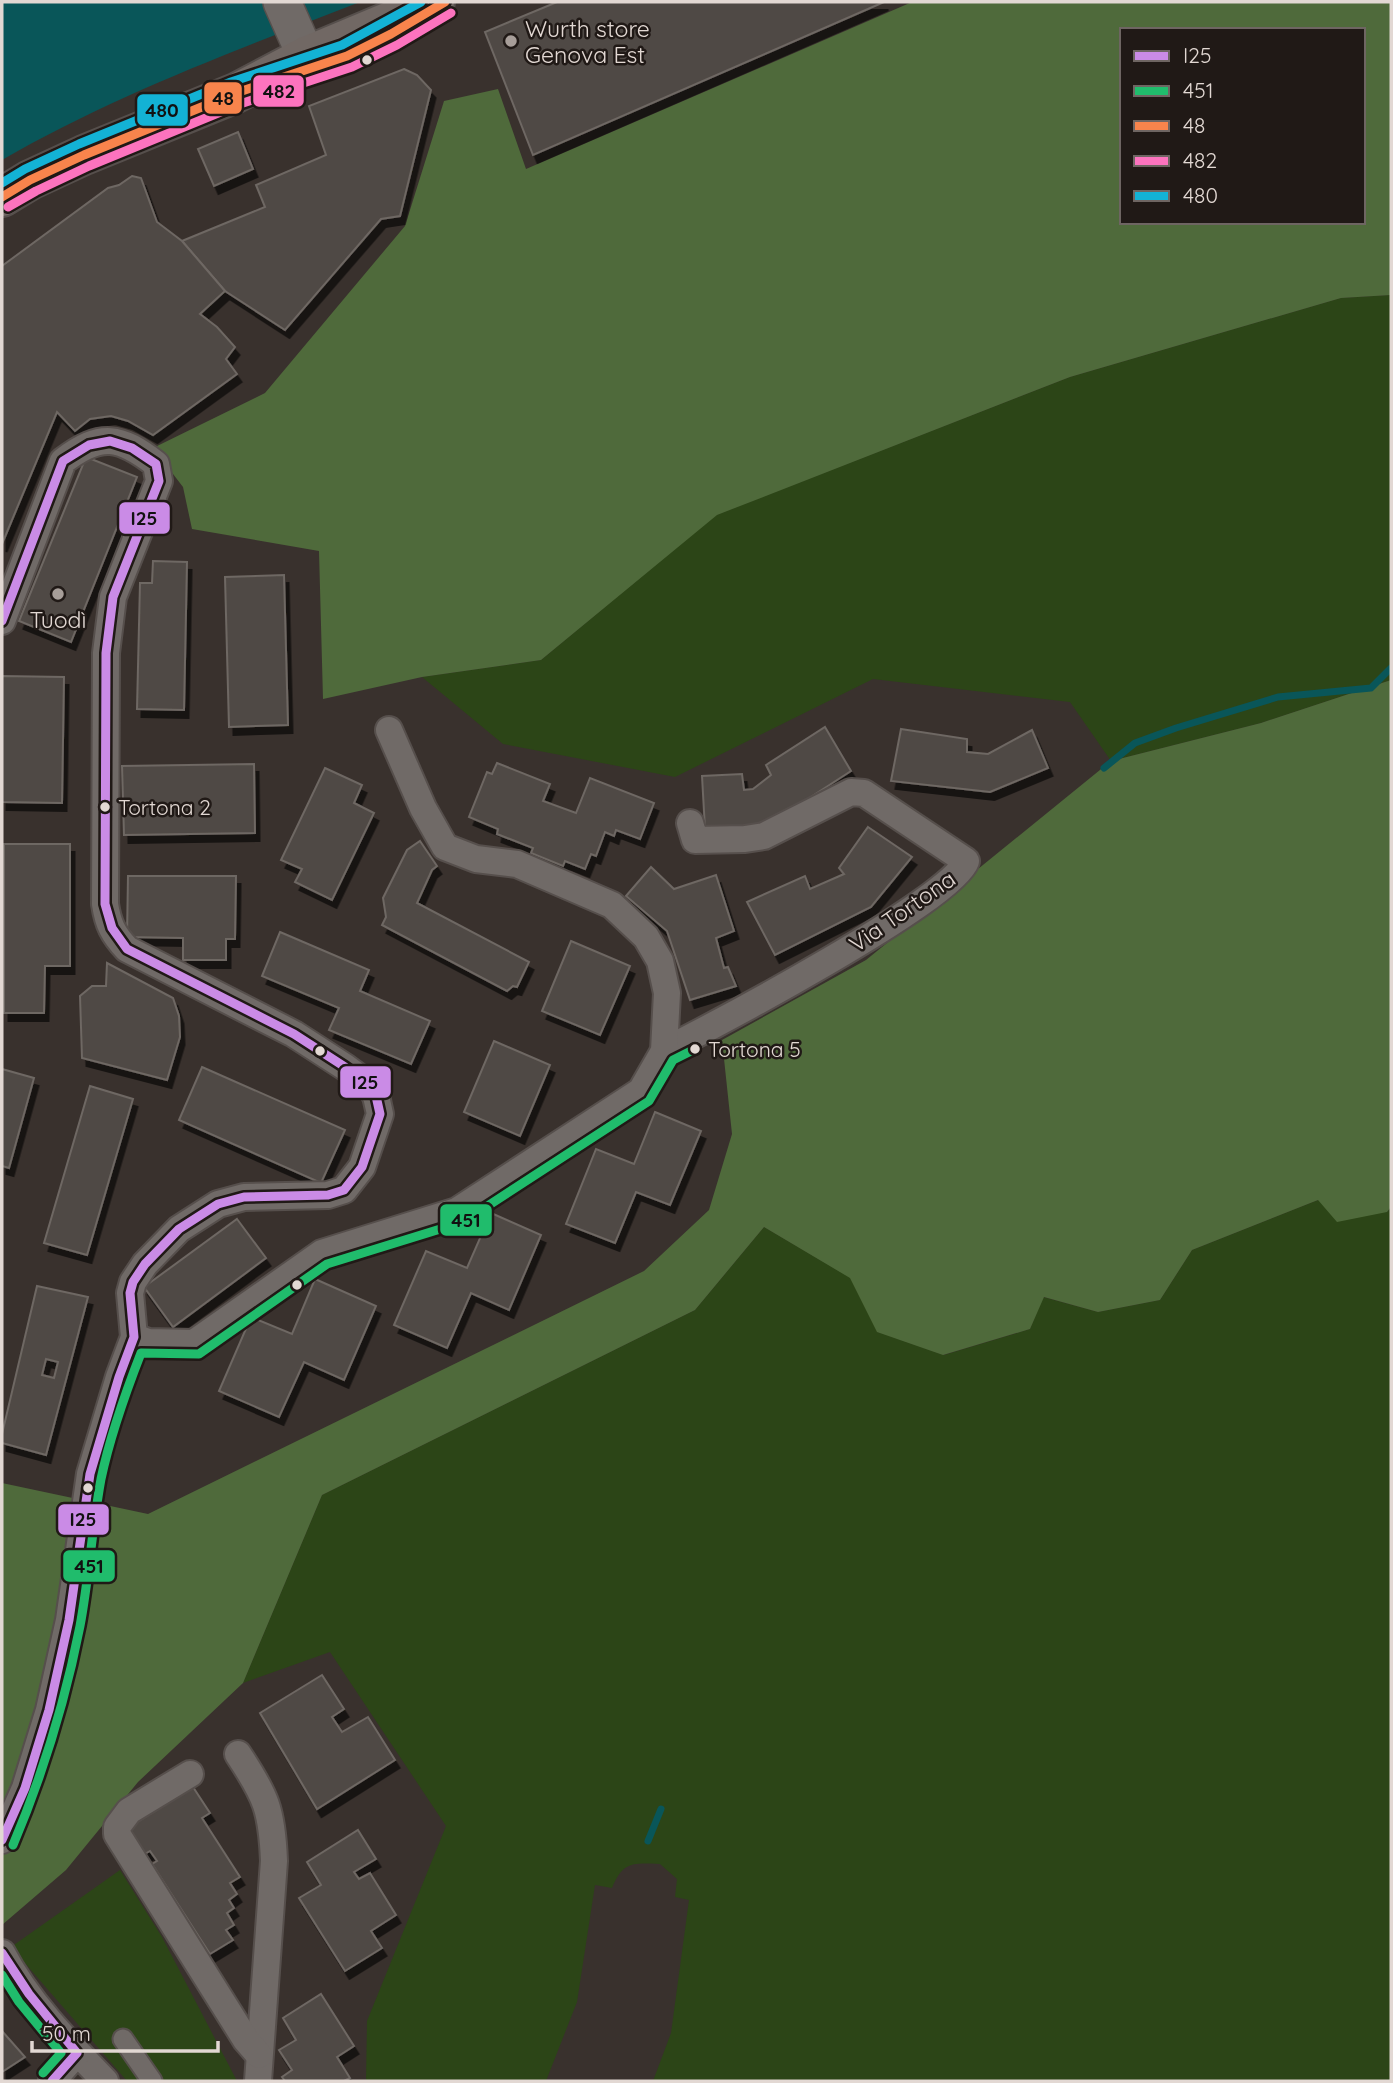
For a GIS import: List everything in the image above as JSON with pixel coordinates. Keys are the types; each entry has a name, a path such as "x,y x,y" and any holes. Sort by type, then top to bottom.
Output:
{"main road":[{"path":"236,93 295,30 435,2"},
{"path":"2,197 30,180 73,160 236,93 347,56 445,2"}],"street":[{"path":"2,621 63,461 82,446 102,441 119,441 137,449 156,464 159,481 113,597 106,653 105,904 108,923 113,935 127,949 294,1034 345,1067 368,1084 376,1096 380,1114 362,1167 344,1190 328,1195 244,1197 218,1204 179,1229 145,1264 133,1282 130,1293 134,1337 90,1474 69,1620 49,1710 25,1788 2,1840"},
{"path":"134,1337 148,1342 194,1343 322,1253 457,1211 641,1091 664,1051 667,993 660,961 646,937 611,905 517,864 475,859 445,847 423,808 389,730"},
{"name":"Via Tortona","path":"664,1051 828,962 914,908 955,875 966,861 864,793 851,792 764,836 695,840 690,823"},
{"path":"238,1754 260,1787 267,1804 273,1835 270,1940 258,2081"},
{"path":"190,1774 129,1811 117,1827 117,1834 246,2040 259,2055"},
{"path":"2,1953 29,1994 77,2053 105,2081"},
{"path":"123,2039 152,2081"},
{"path":"52,2081 77,2053"}],"green space":[{"path":"912,2 1391,2 1391,295 1341,298 1070,377 717,515 541,660 422,677 323,699 319,551 192,529 183,487 153,448 265,393 405,226 444,101 498,89 526,169"},
{"path":"1391,295 1391,680 1261,723 1111,761 1070,702 873,679 675,777 503,744 422,677 541,660 716,515 1070,377 1341,298"},
{"path":"1391,680 1391,1207 1387,1212 1337,1222 1318,1200 1192,1250 1160,1300 1098,1312 1044,1297 1030,1329 943,1355 877,1332 850,1278 764,1227 695,1310 322,1495 243,1683 138,1782 66,1870 2,1925 2,1483 148,1514 644,1271 709,1210 732,1134 722,1040 866,960 1111,761 1261,723"},
{"path":"1318,1200 1387,1212 1391,1207 1391,2081 653,2081 671,2033 689,1900 675,1897 677,1879 660,1864 636,1864 620,1873 612,1888 595,1885 577,2002 546,2081 366,2081 367,2021 446,1826 330,1652 243,1683 322,1495 695,1310 764,1227 851,1278 878,1332 944,1355 1030,1329 1043,1297 1098,1312 1160,1300 1192,1250"},
{"path":"120,1870 162,1937 237,2081 127,2081 11,1947"}],"water":[{"path":"2,2 360,2 133,94 88,114 2,160"}],"building":[{"path":"557,2 884,2 533,155 485,32"},
{"path":"404,69 417,75 431,90 400,216 381,219 285,330 225,291 182,241 265,207 256,185 326,155 309,106"},
{"path":"238,132 253,169 214,186 198,149"},
{"path":"132,176 141,178 157,222 182,241 225,291 200,314 217,327 235,347 226,359 237,374 153,435 128,421 111,416 90,419 75,431 57,412 2,544 2,266 108,188 119,185"},
{"path":"86,457 137,477 71,642 19,621"},
{"path":"153,561 187,562 184,710 137,709 140,583 152,583"},
{"path":"284,575 288,725 229,727 225,577"},
{"path":"2,676 64,677 62,803 2,802"},
{"path":"825,727 851,771 766,826 705,829 702,776 742,774 744,790 753,789 771,775 766,765"},
{"path":"901,729 967,739 967,752 988,754 1032,730 1048,768 990,792 891,781"},
{"path":"497,763 550,784 543,801 576,813 590,778 654,803 640,839 616,830 614,836 605,832 596,856 591,854 585,869 565,861 563,866 531,853 533,848 497,834 498,829 469,817 487,772 492,774"},
{"path":"254,764 255,833 124,835 122,766"},
{"path":"325,768 362,785 354,803 374,813 332,900 295,882 302,869 281,860"},
{"path":"868,827 912,857 871,907 775,955 747,902 805,876 810,889 844,874 839,868"},
{"path":"420,841 437,866 432,870 417,903 529,962 517,987 513,986 507,991 382,925 386,917 383,898 407,850"},
{"path":"4,844 70,844 70,966 45,966 44,1013 4,1013"},
{"path":"651,867 674,889 716,875 734,931 716,938 724,968 728,967 736,986 690,1000 667,931 626,896"},
{"path":"128,876 236,876 235,939 226,939 226,960 183,960 183,938 127,937"},
{"path":"280,932 369,970 360,991 430,1021 411,1064 329,1030 339,1008 262,976"},
{"path":"571,941 630,966 600,1035 542,1011"},
{"path":"107,963 173,998 179,1016 180,1037 167,1080 82,1058 80,996 92,986 106,986"},
{"path":"494,1041 550,1065 520,1136 464,1112"},
{"path":"202,1067 345,1130 321,1183 179,1120"},
{"path":"2,1069 34,1078 9,1168 2,1166"},
{"path":"90,1086 133,1099 87,1255 44,1243"},
{"path":"655,1112 701,1131 670,1205 636,1192 615,1243 566,1224 596,1149 634,1164"},
{"path":"491,1213 541,1235 509,1310 471,1293 447,1348 394,1325 426,1251 467,1268"},
{"path":"237,1219 266,1258 173,1327 144,1287"},
{"path":"315,1279 376,1306 344,1380 304,1362 279,1417 219,1391 251,1317 292,1334"},
{"path":"37,1286 88,1297 46,1455 2,1443","holes":["46,1359 58,1362 54,1378 42,1375"]},
{"path":"322,1675 344,1709 332,1717 342,1732 368,1717 395,1760 317,1809 260,1713"},
{"path":"193,1787 210,1813 202,1818 240,1877 230,1883 237,1894 229,1900 234,1908 227,1913 234,1925 226,1930 233,1940 210,1954 152,1864 157,1861 150,1851 143,1855 126,1829"},
{"path":"358,1830 376,1859 354,1872 359,1879 370,1873 396,1915 371,1931 382,1948 345,1971 299,1898 321,1885 307,1862"},
{"path":"321,1994 354,2046 337,2057 350,2078 344,2081 285,2081 282,2077 292,2070 279,2050 296,2040 283,2018"},
{"path":"2,2031 25,2057 2,2072"}],"waterway":[{"path":"1104,768 1135,743 1176,728 1278,697 1371,688 1391,668"},
{"path":"648,1841 661,1809"}],"transit line":[{"name":"480","path":"2,183 79,144 231,82 342,45 421,2"},
{"name":"48","path":"2,197 30,180 84,155 236,93 347,56 445,2"},
{"name":"482","path":"8,207 89,166 240,104 352,67 397,45 451,13"},
{"name":"I25","path":"2,621 63,461 89,445 110,441 132,448 156,464 159,481 113,597 106,653 105,904 112,928 127,949 294,1034 345,1067 368,1084 376,1096 380,1114 362,1167 344,1190 328,1195 244,1197 218,1204 179,1229 145,1264 133,1282 130,1293 134,1337 90,1474 69,1620 49,1710 25,1788 2,1840"},
{"name":"451","path":"13,1845 43,1765 67,1682 83,1608 101,1479 118,1415 141,1353 199,1354 327,1264 463,1222 649,1101 673,1060 695,1049"},
{"name":"I25","path":"2,1953 29,1994 77,2053 52,2081"},
{"name":"451","path":"2,1975 19,2002 61,2053 43,2073"}],"place":[{"name":"Wurth store Genova Est","path":"511,41"},
{"name":"Tuodì","path":"58,594"},
{"name":"Tortona 2","path":"105,807"},
{"name":"Tortona 5","path":"695,1049"}]}
